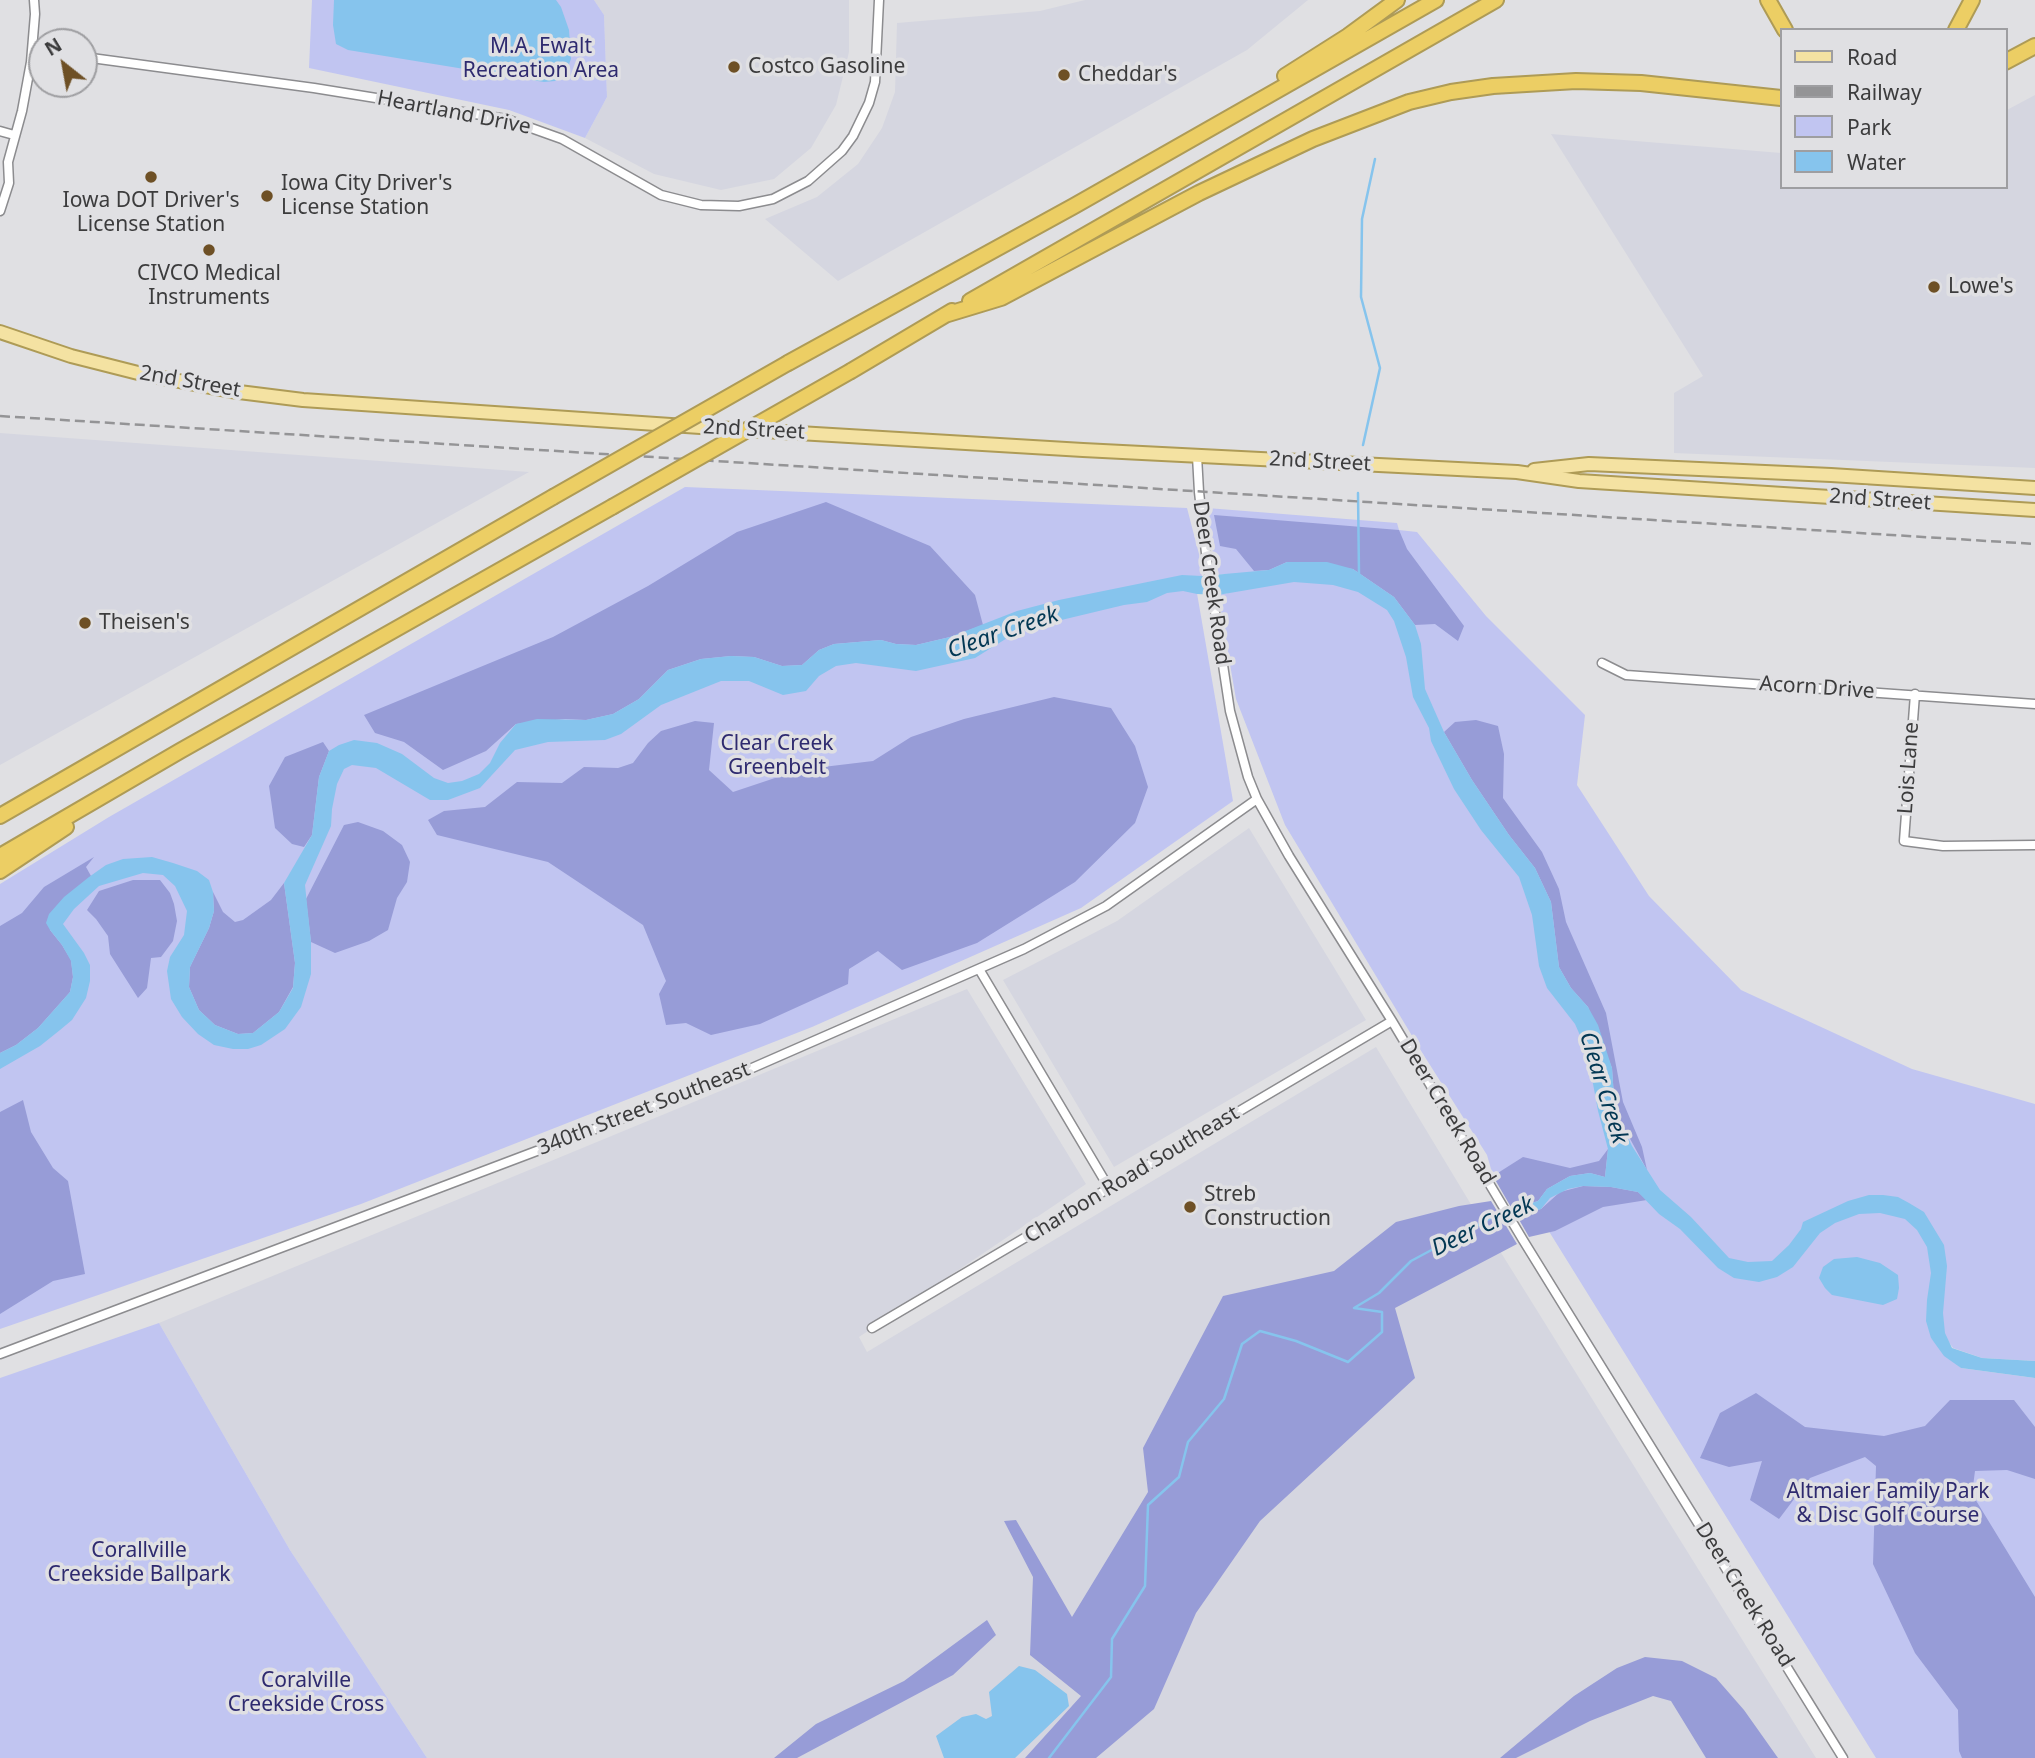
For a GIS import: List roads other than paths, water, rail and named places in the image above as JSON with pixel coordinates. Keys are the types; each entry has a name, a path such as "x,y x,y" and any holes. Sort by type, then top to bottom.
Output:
{"highway":[{"path":"1184,144 1348,36 1396,0"},
{"path":"0,816 788,363 1184,144 1437,0"},
{"path":"0,856 1496,0"},
{"path":"1768,0 1783,28"},
{"path":"1957,28 1972,0"},
{"path":"2007,61 2035,46"},
{"path":"945,315 1001,298 1199,193 1312,139 1409,102 1493,86 1576,80 1641,83 1780,98"},
{"path":"0,805 173,717"},
{"path":"0,871 180,751"}],"main road":[{"name":"2nd Street","path":"0,332 71,356 142,374 231,391 303,400 715,428 1517,472 1579,481 2035,510"},
{"name":"2nd Street","path":"1517,472 1589,464 2035,488"}],"street":[{"path":"33,28 34,0"},
{"name":"Heartland Drive","path":"98,59 318,88 506,119 562,139 661,195 701,205 739,206 773,199 808,181 842,151 853,136 869,103 875,82 879,0"},
{"path":"0,211 9,183 8,162 22,111 28,70"},
{"path":"0,131 14,135"},
{"path":"0,174 8,162"},
{"name":"Deer Creek Road","path":"1197,456 1206,552 1230,711 1248,777 1257,799 1497,1198 1843,1758"},
{"name":"Acorn Drive","path":"1602,663 1626,675 2035,704"},
{"name":"Lois Lane","path":"1914,694 1904,841 1943,846 2035,845"},
{"name":"340th Street Southeast","path":"0,1354 727,1079 979,969 1106,906 1257,799"},
{"path":"979,969 1109,1188"},
{"name":"Charbon Road Southeast","path":"872,1328 1392,1021"}],"water":[{"path":"334,0 556,0 569,30 571,59 565,74 555,81 544,82 348,50 336,44 333,25"},
{"name":"Clear Creek","path":"1287,562 1327,562 1353,569 1394,597 1415,625 1421,644 1425,689 1444,732 1472,780 1535,868 1551,902 1559,967 1598,1025 1612,1068 1615,1111 1632,1146 1660,1190 1691,1217 1729,1258 1748,1262 1772,1261 1789,1245 1803,1222 1848,1201 1869,1195 1898,1197 1924,1212 1944,1245 1947,1266 1943,1313 1945,1333 1952,1348 1982,1358 2035,1361 2035,1378 1961,1368 1944,1356 1931,1338 1926,1321 1931,1273 1927,1247 1917,1230 1905,1219 1880,1213 1859,1214 1835,1223 1820,1233 1793,1267 1777,1277 1759,1282 1734,1278 1718,1268 1680,1229 1659,1214 1638,1192 1583,1186 1568,1189 1550,1198 1541,1209 1517,1216 1512,1209 1538,1201 1547,1189 1570,1176 1590,1173 1605,1177 1608,1149 1587,1051 1575,1024 1547,988 1539,966 1532,915 1519,877 1481,830 1454,789 1431,741 1429,728 1413,697 1406,657 1394,621 1387,610 1358,592 1333,585 1294,582 1218,595 1183,591 1167,593 1147,602 1053,622 1012,635 975,658 916,671 856,663 836,666 819,676 806,691 783,695 749,681 721,681 661,705 621,734 605,740 548,742 515,750 480,788 448,800 430,800 376,768 352,765 344,769 337,784 331,826 305,885 311,942 311,974 301,1007 285,1029 261,1045 248,1049 233,1049 214,1045 198,1034 182,1017 171,999 167,971 170,957 184,935 187,911 175,886 163,875 143,873 99,886 74,909 63,924 90,965 86,998 72,1020 60,1030 40,1046 0,1069 0,1053 16,1045 38,1028 70,992 73,977 71,961 46,923 49,914 64,897 89,877 106,865 123,859 152,857 197,871 209,880 214,911 209,928 190,967 189,987 199,1010 215,1025 238,1034 253,1033 279,1012 293,988 295,963 284,883 312,835 319,777 329,751 339,745 354,740 377,743 402,754 434,778 448,783 462,781 479,774 490,763 500,743 516,724 537,719 586,720 613,714 639,699 668,670 701,659 754,657 782,666 802,665 819,650 834,644 881,640 916,645 950,637 1017,611 1059,600 1182,575 1202,576 1269,570"},
{"path":"1857,1257 1880,1263 1898,1275 1897,1299 1883,1305 1832,1295 1825,1288 1819,1278 1823,1267 1834,1259"},
{"path":"1019,1666 1035,1670 1067,1694 1069,1706 1015,1758 944,1758 936,1736 962,1717 976,1714 986,1719 992,1716 989,1692"}],"waterway":[{"path":"1363,445 1380,368 1361,297 1362,219 1375,159"},
{"path":"1358,493 1359,574"},
{"name":"Deer Creek","path":"1049,1758 1111,1677 1112,1639 1145,1586 1148,1505 1179,1477 1188,1442 1224,1399 1242,1344 1260,1331 1296,1341 1348,1362 1382,1332 1382,1312 1354,1308 1379,1293 1411,1261 1493,1217 1516,1213"}],"railway":[{"path":"0,416 2035,544"}],"place":[{"name":"Costco Gasoline","path":"734,67"},
{"name":"Cheddar's","path":"1064,75"},
{"name":"Iowa DOT Driver's License Station","path":"151,177"},
{"name":"Iowa City Driver's License Station","path":"267,196"},
{"name":"CIVCO Medical Instruments","path":"209,250"},
{"name":"Lowe's","path":"1934,287"},
{"name":"Theisen's","path":"85,623"},
{"name":"Streb Construction","path":"1190,1207"}],"park label":[{"name":"M.A. Ewalt Recreation Area","path":"541,59"},
{"name":"Clear Creek Greenbelt","path":"777,756"},
{"name":"Altmaier Family Park & Disc Golf Course","path":"1888,1504"},
{"name":"Corallville Creekside Ballpark","path":"139,1563"},
{"name":"Coralville Creekside Cross","path":"306,1693"}]}
